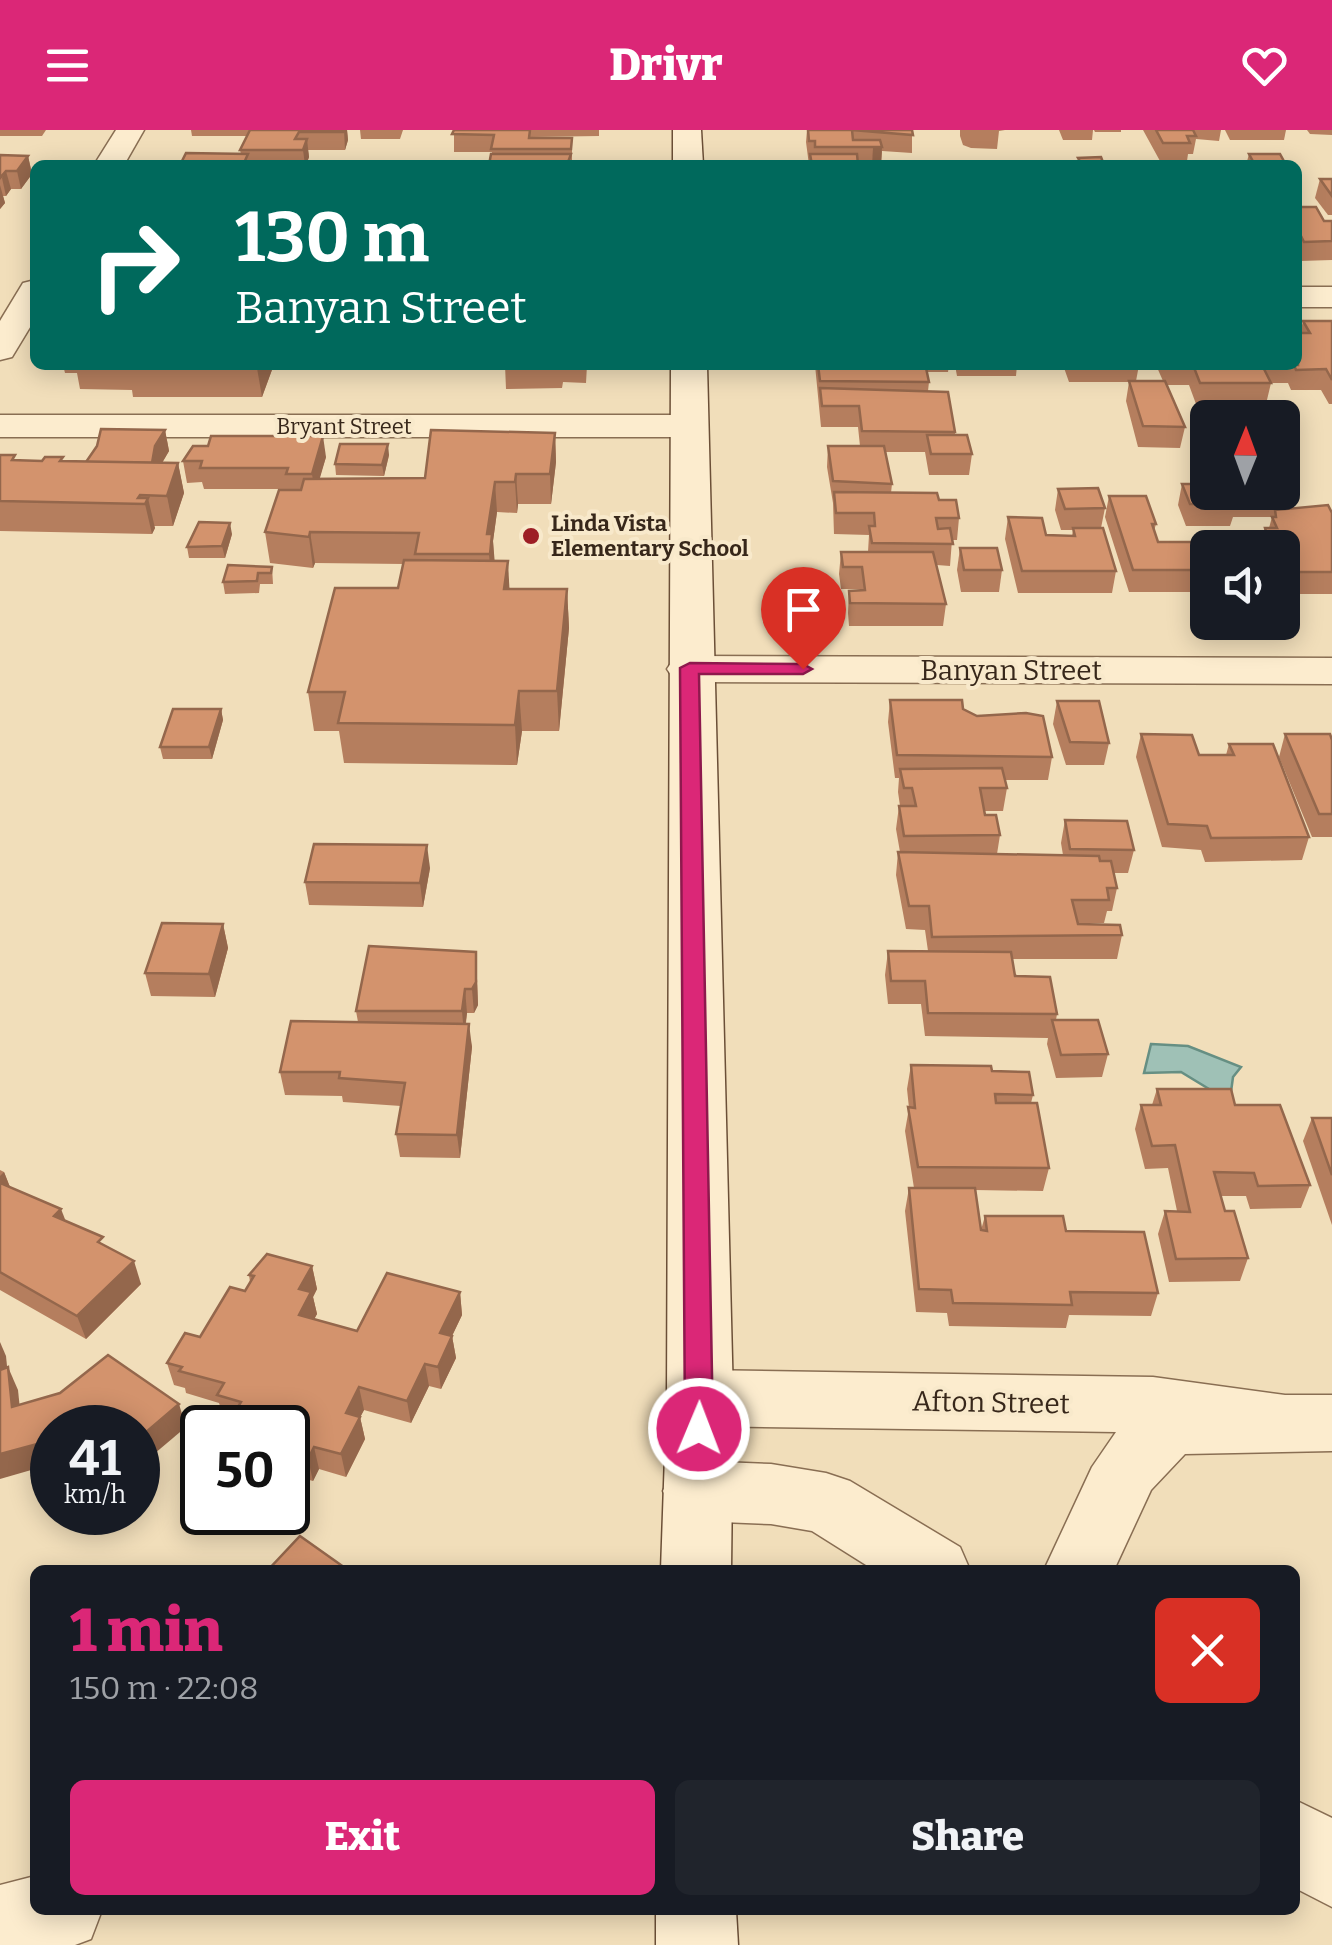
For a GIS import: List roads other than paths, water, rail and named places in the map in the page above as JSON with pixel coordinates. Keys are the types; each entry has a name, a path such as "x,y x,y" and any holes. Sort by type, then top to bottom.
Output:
{"street":[{"path":"112,160 130,130"},
{"path":"687,130 688,160"},
{"path":"1302,297 1332,297"},
{"path":"0,350 30,299"},
{"path":"688,370 700,1398 696,1565"},
{"name":"Bryant Street","path":"0,426 689,426"},
{"name":"Banyan Street","path":"690,668 1332,672"},
{"name":"Afton Street","path":"700,1398 1153,1405 1306,1422"},
{"name":"Afton Street","path":"1080,1565 1118,1486 1142,1447 1157,1434 1176,1426 1306,1422"},
{"path":"697,1491 771,1494 826,1503 928,1565"},
{"path":"1300,1843 1332,1867"},
{"path":"0,1926 43,1915"},
{"path":"696,1915 697,1945"}],"water":[{"path":"1151,1044 1188,1046 1241,1067 1233,1077 1231,1092 1214,1092 1181,1072 1144,1073"}],"place":[{"name":"Linda Vista Elementary School","path":"531,536"}]}
